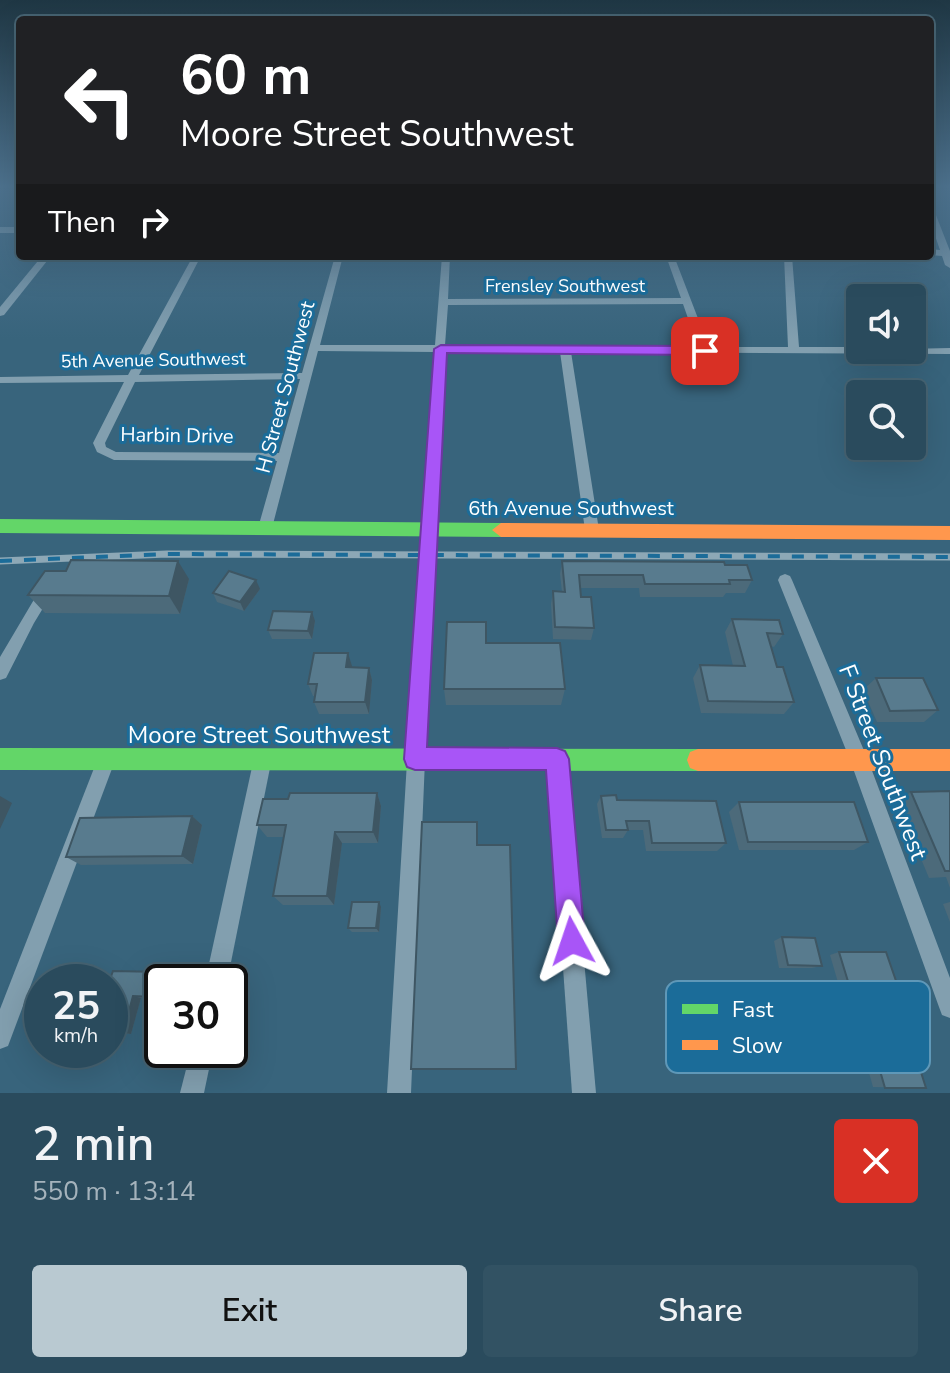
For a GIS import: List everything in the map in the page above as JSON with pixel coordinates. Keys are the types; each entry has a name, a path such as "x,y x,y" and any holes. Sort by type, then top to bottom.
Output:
{"street":[{"path":"948,254 950,265"},
{"path":"0,313 44,260"},
{"path":"132,378 195,260"},
{"name":"H Street Southwest","path":"265,528 338,260"},
{"path":"399,1093 415,759 446,260"},
{"path":"672,260 705,351"},
{"path":"788,260 794,351"},
{"name":"Frensley Southwest","path":"443,302 687,301"},
{"path":"315,348 950,351"},
{"path":"565,350 592,530"},
{"name":"5th Avenue Southwest","path":"0,380 307,376"},
{"name":"Harbin Drive","path":"132,378 99,443 105,453 124,456 285,457"},
{"name":"6th Avenue Southwest","path":"0,526 950,533"},
{"name":"F Street Southwest","path":"785,580 859,760 950,1007"},
{"path":"0,673 34,609 53,584"},
{"path":"0,1038 107,758"},
{"path":"220,964 263,758"},
{"name":"Moore Street Southwest","path":"0,759 950,760"},
{"path":"557,759 584,1093"},
{"path":"192,1093 198,1068"}],"building":[{"path":"71,560 178,561 169,596 28,595 45,571 66,571"},
{"path":"562,561 724,562 725,565 747,565 752,580 729,580 730,584 645,584 643,575 579,575 581,597 591,597 594,628 555,627 553,591 565,592"},
{"path":"229,571 256,580 240,602 213,593"},
{"path":"273,611 312,612 308,631 268,630"},
{"path":"732,619 779,620 783,634 767,633 777,667 783,667 794,702 708,701 700,665 745,666"},
{"path":"447,622 486,622 486,643 560,643 565,689 444,689"},
{"path":"314,653 348,653 346,667 369,668 365,702 314,702 317,684 308,684"},
{"path":"876,678 923,678 938,710 890,711"},
{"path":"950,791 950,871 945,871 911,792"},
{"path":"290,793 377,793 373,832 335,832 327,896 273,896 286,825 257,825 263,799 288,799"},
{"path":"616,795 617,800 716,801 726,843 652,843 649,821 626,821 628,830 606,830 601,796"},
{"path":"739,802 854,802 868,842 748,842"},
{"path":"192,816 182,856 66,857 80,818"},
{"path":"422,822 477,822 477,845 510,845 516,1069 411,1069"},
{"path":"352,902 379,902 376,928 348,928"},
{"path":"782,937 815,938 822,966 788,965"},
{"path":"839,952 886,952 896,981 848,981"},
{"path":"128,971 144,972 144,996 133,996 128,1014"},
{"path":"881,1073 921,1073 926,1088 885,1088"}],"railway":[{"path":"0,561 167,554 950,557"}],"traffic: fast":[{"path":"0,526 501,530"},
{"path":"0,759 698,760"}],"traffic: slow":[{"path":"501,530 950,533"},
{"path":"698,760 950,760"}],"route":[{"path":"572,941 557,759 415,759 441,349 705,351"}]}
